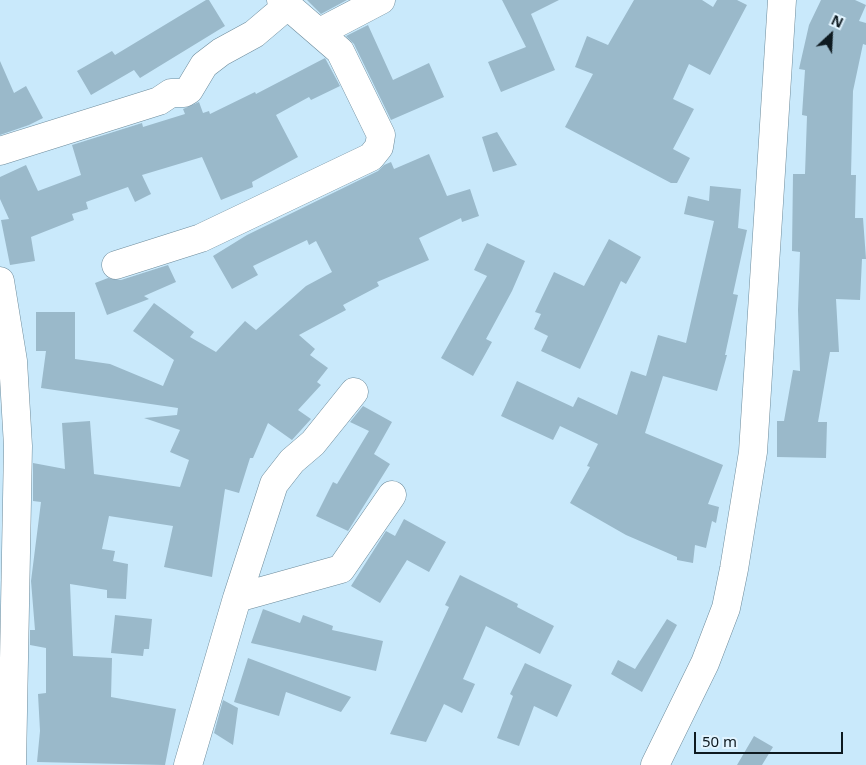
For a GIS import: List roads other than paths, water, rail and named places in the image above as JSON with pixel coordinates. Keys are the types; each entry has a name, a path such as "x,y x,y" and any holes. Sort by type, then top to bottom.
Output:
{"street":[{"path":"320,32 381,0"},
{"path":"655,765 712,645 726,608 736,560 753,452 782,0"},
{"path":"0,151 159,102 171,94 184,93 189,90 204,65 220,52 254,34 284,3 340,51 381,135 379,147 371,157 200,238 116,265"},
{"path":"0,280 13,361 18,446 8,535 12,765"},
{"path":"188,765 274,484 292,461 313,443 354,392"},
{"path":"238,598 341,569 392,495"}]}
